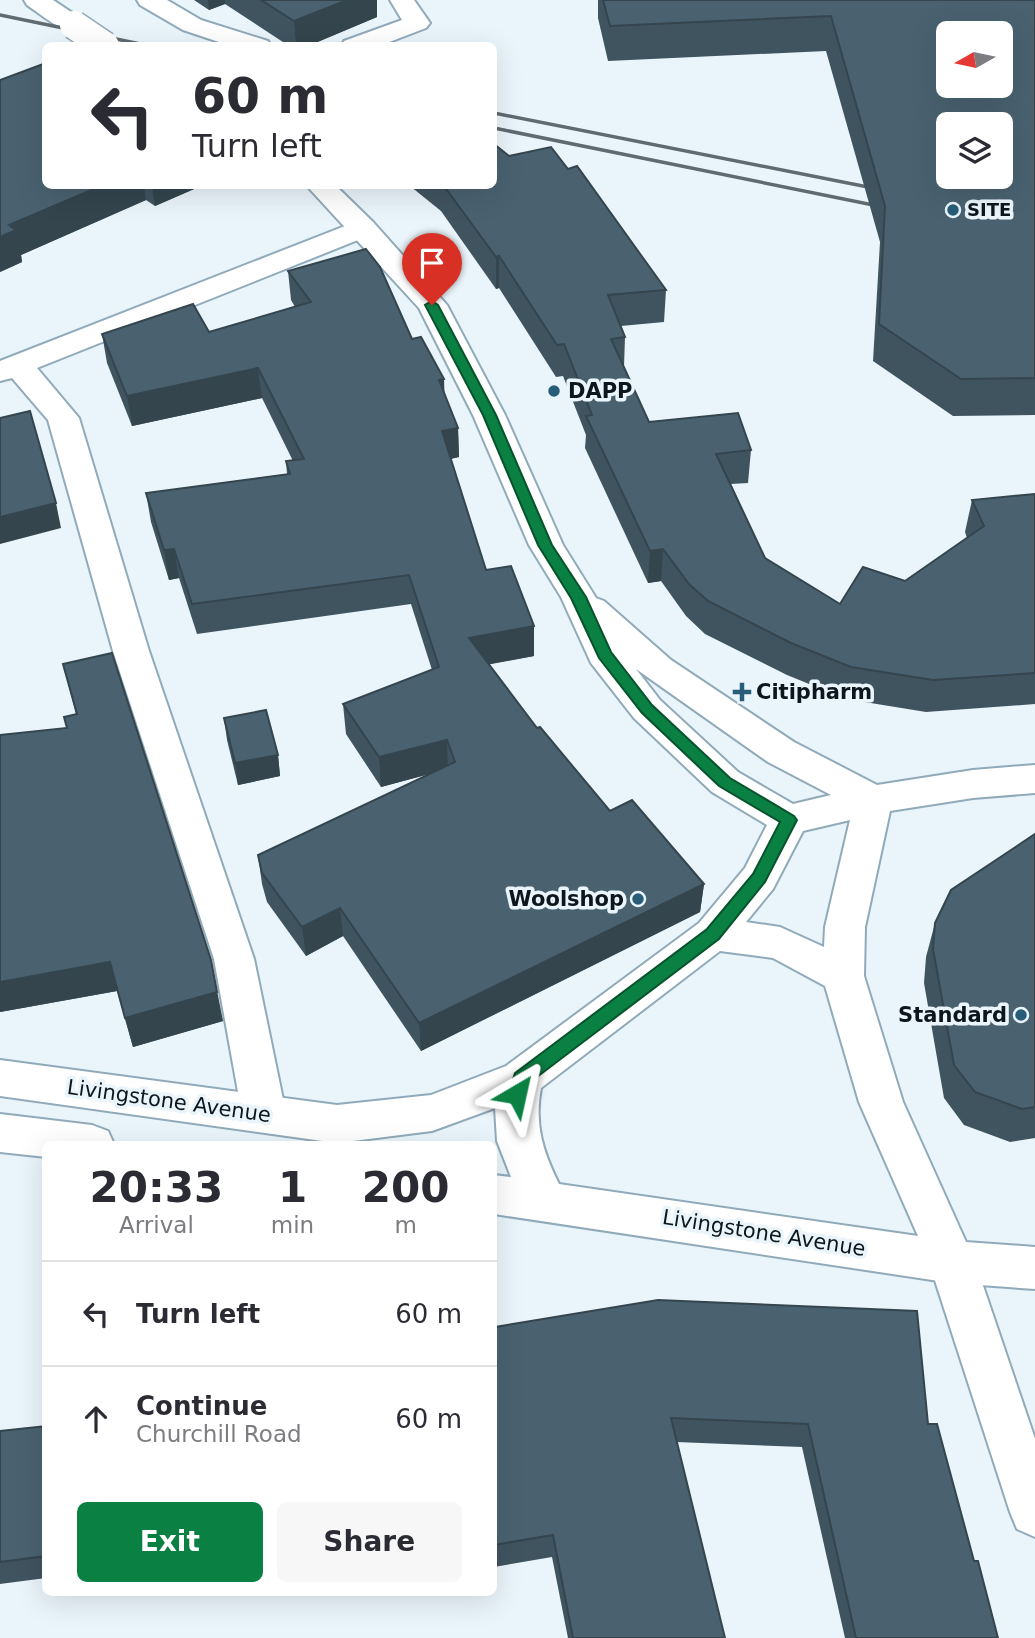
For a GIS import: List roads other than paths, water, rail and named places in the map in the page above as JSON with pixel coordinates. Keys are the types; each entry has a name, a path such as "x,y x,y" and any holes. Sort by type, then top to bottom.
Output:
{"main road":[{"path":"36,0 99,42"},
{"path":"149,0 192,25 246,42"},
{"path":"364,42 417,23 402,0"},
{"path":"324,189 432,305 489,415 545,545 578,597 604,654 647,709 725,782 789,820 873,800 945,788 1035,779"},
{"path":"264,1114 234,959 131,651 63,418 9,369 363,228"},
{"path":"578,597 658,669 781,752 873,800"},
{"path":"873,800 845,927 843,976 881,1102 952,1262 1035,1512"},
{"name":"Livingstone Avenue","path":"0,1078 337,1124 432,1113 521,1079 713,934 759,878 789,820"},
{"path":"713,934 780,943 843,976"},
{"path":"521,1079 513,1108 521,1153 544,1200"},
{"path":"0,1133 67,1141"},
{"name":"Livingstone Avenue","path":"497,1194 952,1262 1035,1268"}],"railway":[{"path":"0,15 131,42"},
{"path":"497,114 883,190"},
{"path":"497,129 888,208"}],"place":[{"name":"SITE","path":"953,210"},
{"name":"DAPP","path":"554,391"},
{"name":"Citipharm","path":"742,692"},
{"name":"Woolshop","path":"638,899"},
{"name":"Standard","path":"1021,1015"}]}
